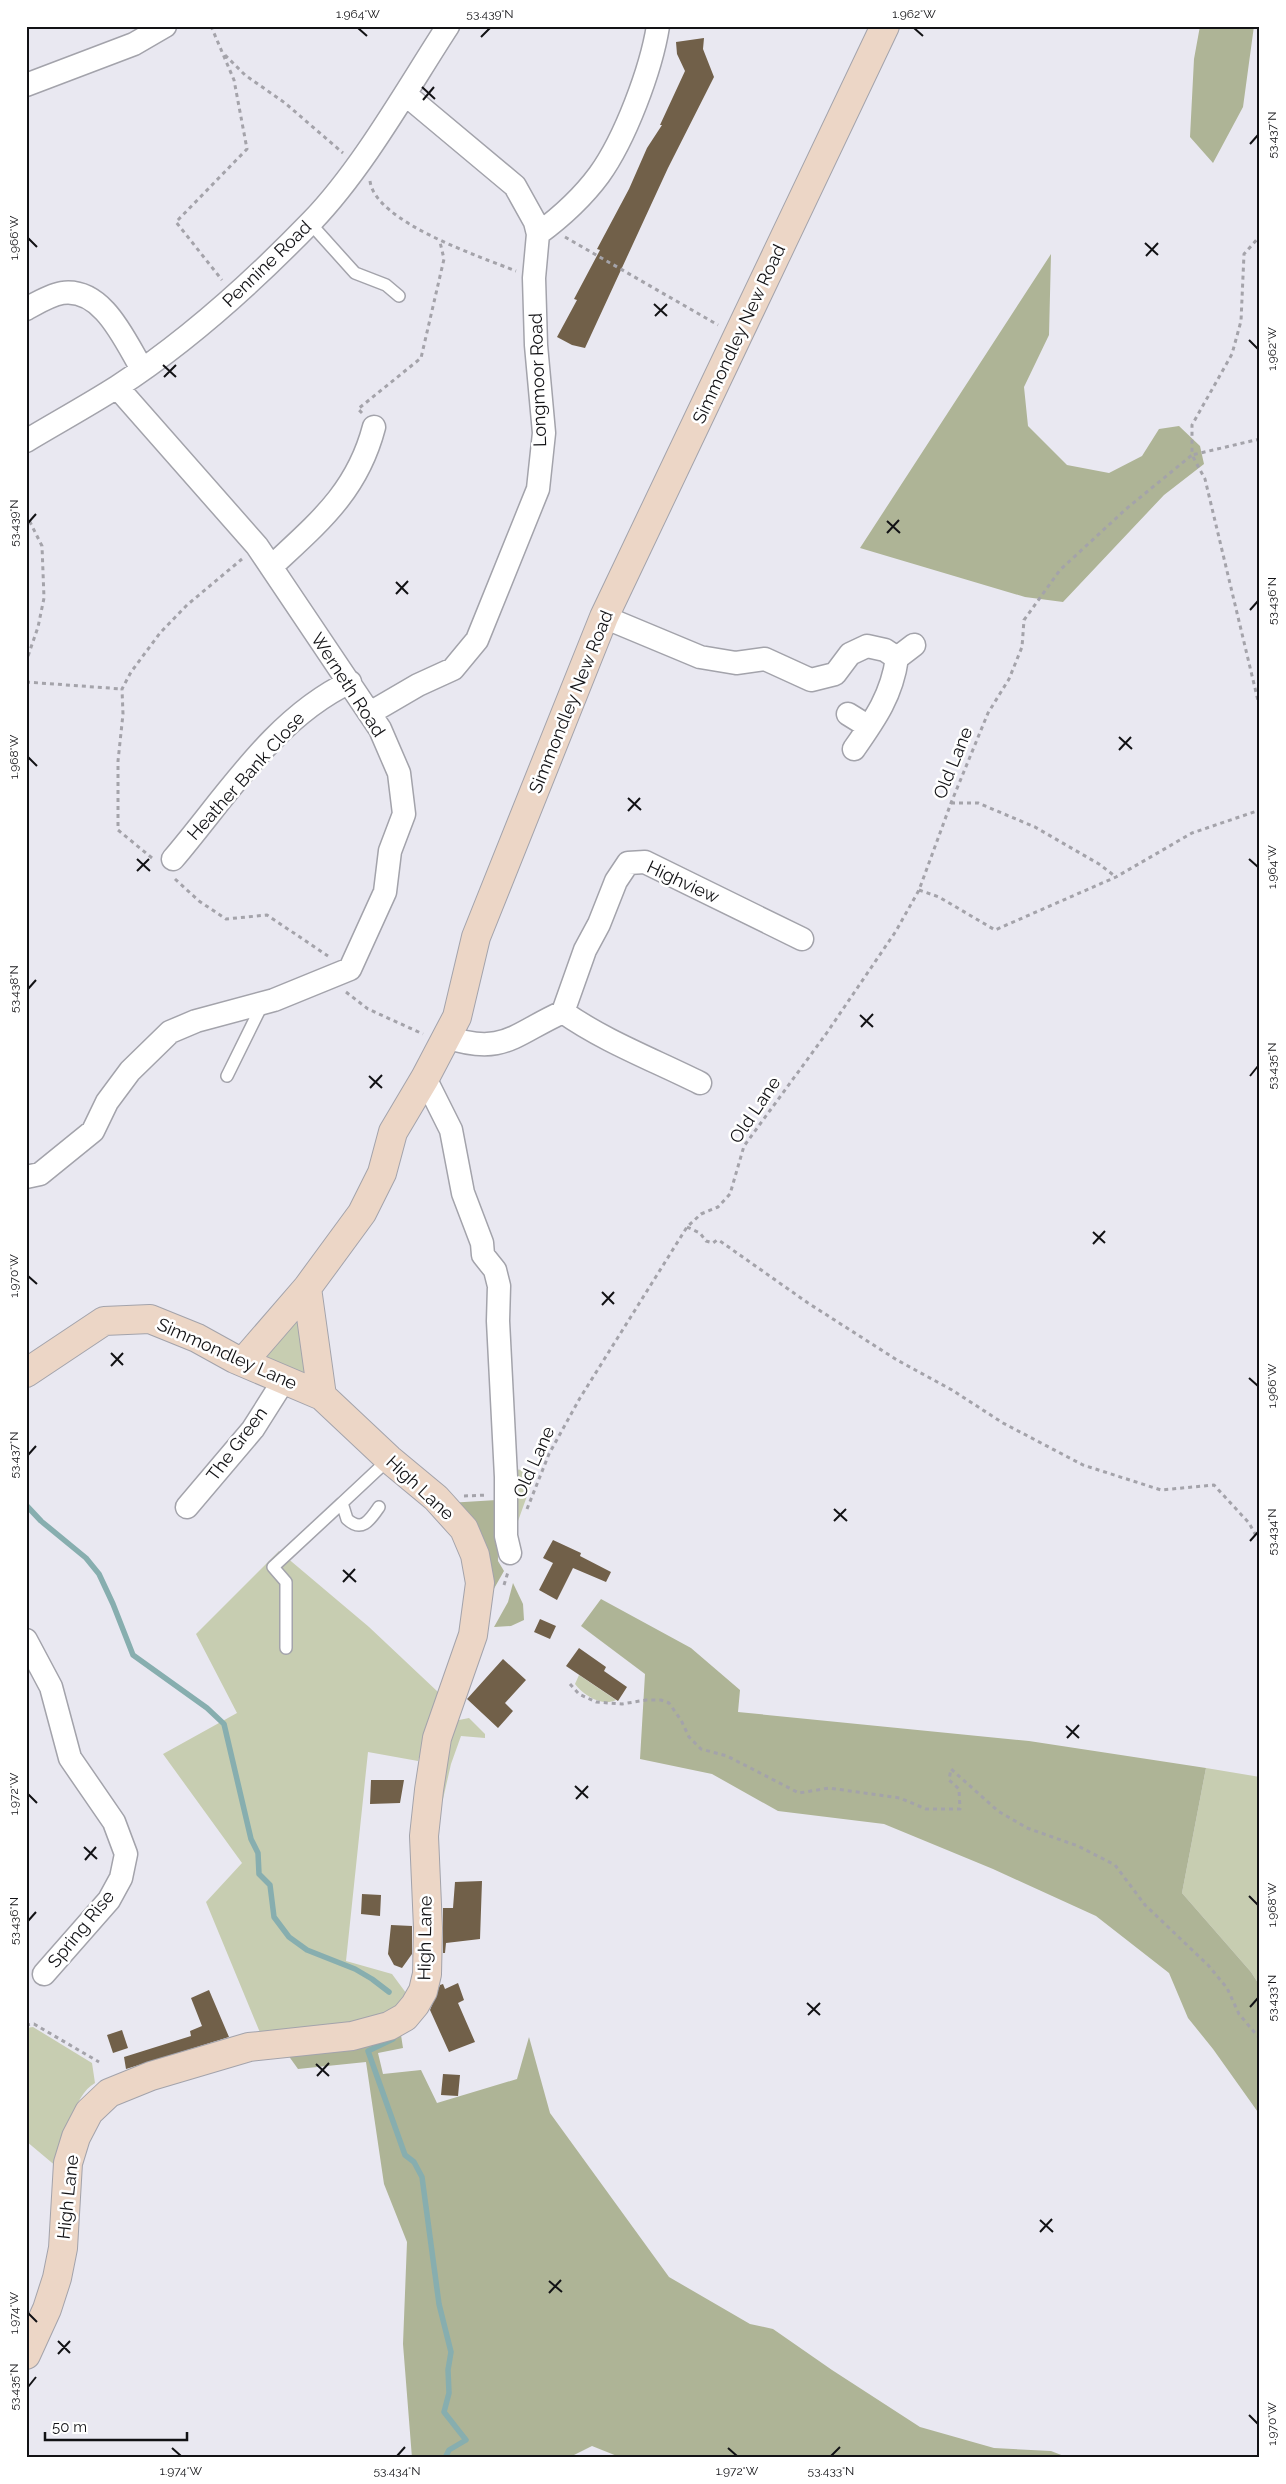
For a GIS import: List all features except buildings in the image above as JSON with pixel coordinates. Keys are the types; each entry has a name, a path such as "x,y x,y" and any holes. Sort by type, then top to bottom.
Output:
{"street":[{"path":"26,85 132,35 165,26"},
{"name":"Pennine Road","path":"26,442 142,370 235,296 310,223 362,157 448,26"},
{"path":"543,230 572,206 600,174 633,109 646,76 658,26"},
{"name":"Simmondley New Road","path":"243,1362 307,1288 362,1213 382,1173 393,1132 457,1018 476,937 604,617 885,26"},
{"name":"Longmoor Road","path":"370,714 418,685 453,669 477,640 538,489 544,433 536,345 534,278 543,230 535,222 514,186 404,94"},
{"path":"26,309 62,293 80,294 100,306 111,320 142,370"},
{"name":"Werneth Road","path":"117,387 257,546 305,621 350,682 380,729 398,772 404,814 390,851 385,892 350,969"},
{"path":"271,566 330,512 368,451 374,427"},
{"path":"604,617 700,658 736,663 765,660 811,680 835,674 850,654 867,646 885,650 906,651 883,707 854,749"},
{"name":"Heather Bank Close","path":"166,865 284,729 311,704 350,682"},
{"path":"848,714 869,727"},
{"name":"Highview","path":"563,1012 585,950 599,924 616,881 628,863 646,862 802,939"},
{"path":"26,1177 40,1174 92,1131 107,1102 130,1071 170,1032 196,1020 263,1003 350,969"},
{"path":"445,1041 487,1046 514,1039 563,1012 590,1031 700,1083"},
{"path":"425,1078 451,1130 463,1192 482,1243 483,1255 495,1270 499,1286 498,1321 507,1493 506,1536 510,1553"},
{"path":"307,1288 322,1396"},
{"name":"Simmondley Lane","path":"26,1373 104,1321 150,1319 198,1338 243,1362 322,1396"},
{"name":"The Green","path":"187,1507 253,1429 284,1380"},
{"name":"High Lane","path":"26,2355 47,2308 57,2278 63,2248 68,2163 73,2146 89,2112 109,2093 151,2076 249,2046 352,2036 389,2026 405,2017 423,1991 427,1974 428,1928 424,1836 429,1790 437,1738 473,1635 480,1583 475,1555 464,1529 436,1498 389,1459 322,1396"},
{"name":"Spring Rise","path":"26,1640 32,1668 51,1687 70,1758 114,1822 126,1854 121,1878 109,1900 44,1974"}],"lane":[{"path":"310,223 356,273 386,285 399,296"},
{"path":"227,1076 263,1003"},
{"path":"286,1648 286,1582 273,1567 389,1459"},
{"path":"342,1503 347,1519 363,1526 369,1522 379,1507"}],"path":[{"path":"211,26 234,80 247,149 176,222 235,296"},
{"path":"224,53 245,75 285,103 338,150 362,157 371,190 399,218 440,241 534,278"},
{"path":"543,230 738,337"},
{"path":"1260,236 1244,254 1241,321 1232,354 1192,425 1192,455 1205,479 1260,709"},
{"path":"374,427 358,410 421,358 438,295 444,259 440,241"},
{"path":"1192,455 1260,439"},
{"name":"Old Lane","path":"524,1518 549,1454 580,1398 687,1227 701,1214 718,1207 730,1194 744,1146 826,1034 896,931 919,890 951,803 988,712 1009,679 1022,647 1024,620 1060,570 1126,508 1192,455"},
{"path":"26,514 42,546 44,598 38,627 26,662"},
{"path":"257,546 187,605 160,633 131,672 122,689 123,714 118,761 118,830 166,865 199,901 226,919 267,915 350,969"},
{"path":"26,682 122,689"},
{"path":"951,803 978,803 1035,827 1099,864 1116,877"},
{"path":"919,890 939,897 995,930 1116,877 1192,833 1260,810"},
{"path":"328,978 368,1009 445,1041"},
{"path":"687,1227 700,1233 706,1242 720,1241 808,1303 897,1360 952,1390 1003,1423 1083,1465 1161,1490 1214,1485 1249,1523 1260,1543"},
{"path":"436,1498 507,1493"},
{"path":"502,1591 508,1573 510,1553"},
{"path":"570,1684 580,1694 596,1702 622,1704 661,1700 669,1703 681,1720 689,1737 701,1749 727,1756 799,1793 829,1788 900,1798 926,1809 960,1809 959,1789 949,1780 951,1769 998,1811 1026,1828 1078,1846 1116,1865 1145,1905 1208,1965 1227,1988 1240,2014 1260,2039"},
{"path":"26,2025 34,2024 99,2062"}],"green space":[{"path":"1200,26 1254,26 1243,107 1213,163 1190,137 1194,59"},
{"path":"1051,254 1049,335 1024,387 1028,426 1067,465 1109,473 1142,456 1159,429 1179,426 1200,446 1204,464 1164,495 1063,602 1025,597 860,548"},
{"path":"297,1317 308,1376 267,1360 267,1349"},
{"path":"511,1469 536,1471 513,1535"},
{"path":"497,1500 498,1561 504,1571 487,1601 448,1503"},
{"path":"279,1551 369,1627 438,1692 418,1761 368,1752 346,1961 392,1974 409,1997 381,2021 261,2035 206,1902 242,1863 163,1754 237,1713 196,1634"},
{"path":"513,1583 523,1604 524,1620 511,1626 494,1627 508,1602"},
{"path":"601,1599 691,1648 740,1690 738,1712 1029,1741 1206,1768 1182,1893 1251,1972 1260,1986 1260,2115 1213,2049 1188,2018 1169,1973 1096,1916 993,1869 884,1824 778,1811 712,1774 640,1759 645,1674 581,1626"},
{"path":"579,1675 616,1700 605,1702 588,1696 575,1684"},
{"path":"469,1718 485,1734 485,1738 461,1736 451,1764 443,1799 435,1797 450,1727 459,1720"},
{"path":"1206,1768 1260,1777 1260,1986 1251,1972 1182,1893"},
{"path":"33,2027 92,2063 95,2083 87,2089 75,2109 57,2167 26,2141 26,2028"},
{"path":"401,2035 403,2048 378,2053 383,2074 421,2070 437,2103 517,2079 529,2037 550,2113 669,2277 750,2324 773,2329 920,2427 994,2448 1051,2451 1069,2458 622,2458 592,2446 568,2458 412,2458 403,2344 407,2242 384,2184 366,2062 298,2069 288,2055"}],"waterway":[{"path":"26,1505 41,1521 86,1558 99,1574 133,1655 207,1708 224,1724 251,1839 258,1853 259,1874 270,1885 274,1917 289,1937 307,1950 355,1969 389,1992"},
{"path":"393,2039 368,2051 405,2155 414,2162 422,2177 439,2304 451,2352 448,2370 449,2393 444,2412 466,2440 449,2450 445,2458"}]}
